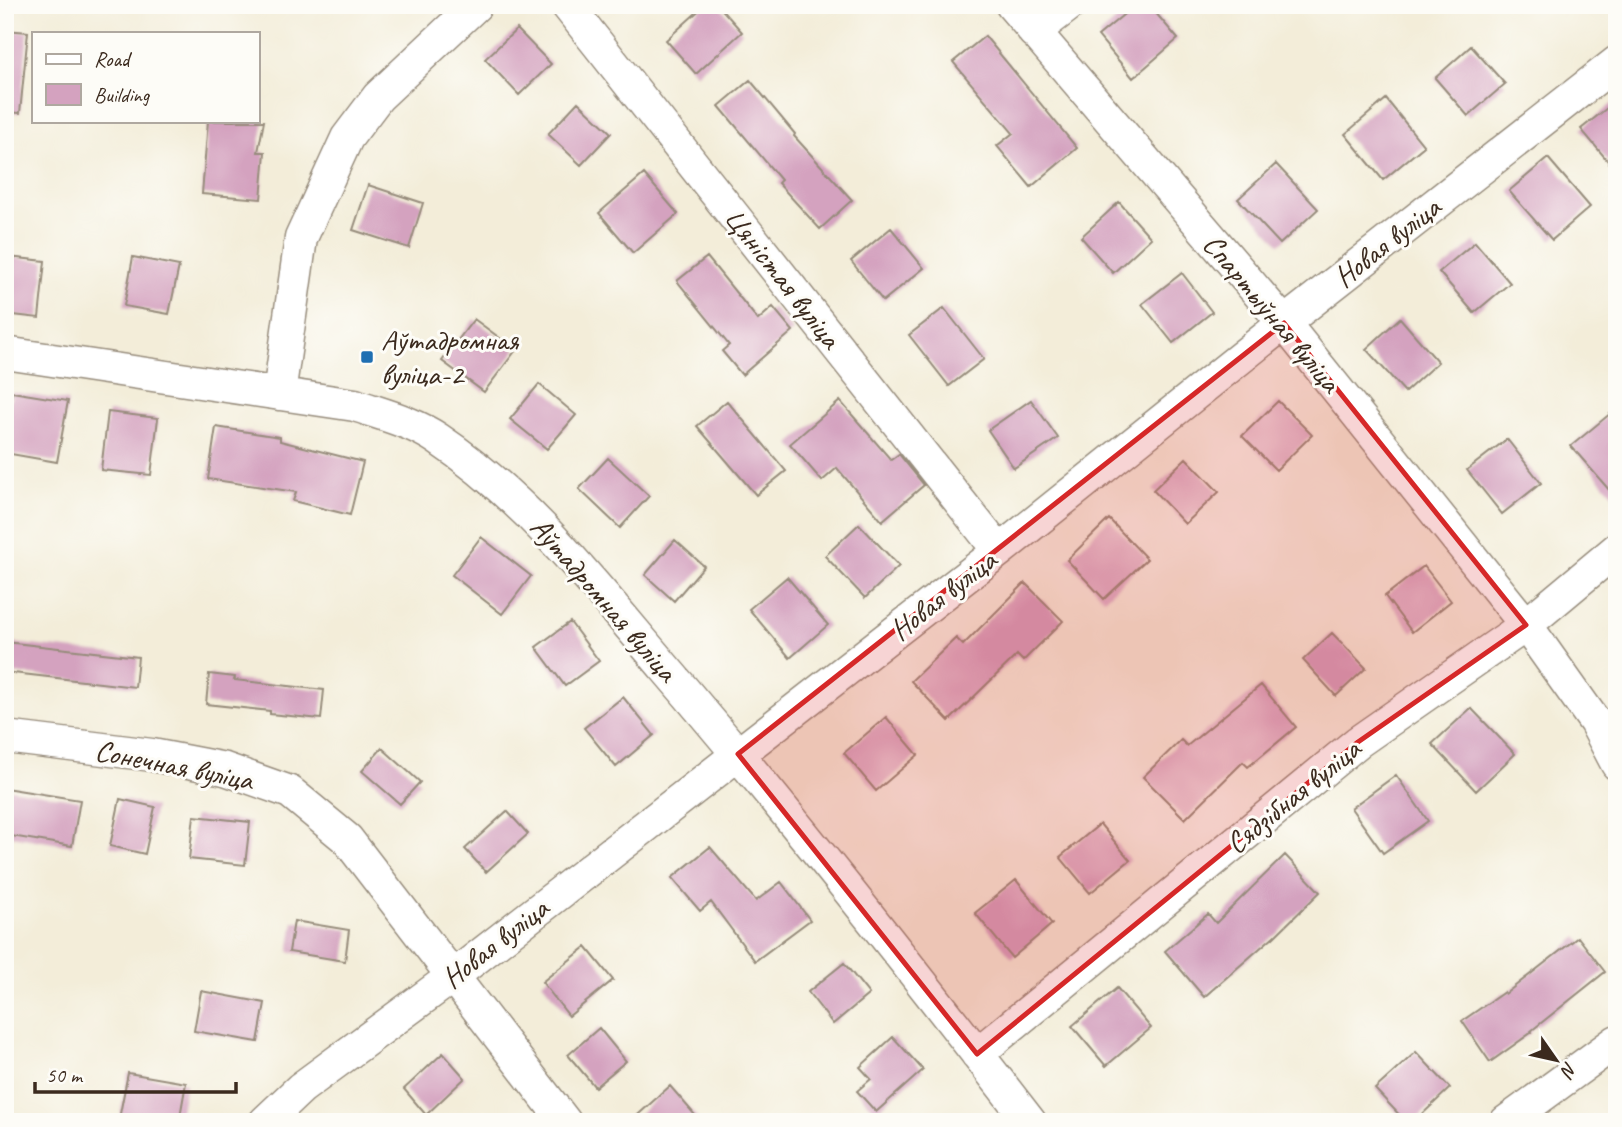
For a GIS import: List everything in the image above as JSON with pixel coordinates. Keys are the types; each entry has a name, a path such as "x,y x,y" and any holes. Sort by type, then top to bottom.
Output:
{"street":[{"path":"279,394 302,238 347,138 378,97 476,5"},
{"name":"Цяністая вуліца","path":"567,5 999,551"},
{"name":"Спартыўная вуліца","path":"1012,5 1284,323 1526,625 1595,722 1617,764"},
{"path":"1034,32 1069,5"},
{"name":"Новая вуліца","path":"265,1122 301,1088 452,977 999,551 1617,62"},
{"name":"Аўтадромная вуліца","path":"5,353 355,405 408,423 458,453 511,496 552,536 738,754 1030,1122"},
{"name":"Сядзібная вуліца","path":"977,1054 1358,742 1526,625 1617,549"},
{"name":"Сонечная вуліца","path":"5,737 152,755 225,769 290,792 347,839 565,1122"},
{"path":"1506,1122 1617,1041"}],"highlighted area":[{"path":"1284,323 1526,625 1358,742 977,1054 738,754"}],"building":[{"path":"705,5 718,5 742,32 696,74 666,40"},
{"path":"1135,5 1149,5 1178,39 1133,78 1098,36"},
{"path":"517,29 551,64 519,95 485,59"},
{"path":"5,30 28,32 20,113 5,112"},
{"path":"985,36 1077,148 1031,187 997,146 1013,133 953,62"},
{"path":"1471,46 1505,84 1468,116 1435,78"},
{"path":"750,80 794,136 852,200 820,229 778,183 781,180 719,106"},
{"path":"1386,99 1424,146 1383,180 1345,134"},
{"path":"1617,100 1617,172 1581,129"},
{"path":"578,102 611,133 581,165 548,134"},
{"path":"264,121 258,152 265,152 261,199 202,194 208,122"},
{"path":"1548,158 1590,207 1552,240 1509,191"},
{"path":"1276,164 1318,209 1280,244 1238,199"},
{"path":"644,174 678,214 633,253 599,213"},
{"path":"368,185 423,203 409,248 353,230"},
{"path":"1119,202 1151,238 1113,273 1081,237"},
{"path":"891,228 924,268 883,301 851,261"},
{"path":"1475,242 1510,283 1474,313 1439,272"},
{"path":"8,257 45,261 39,318 5,314"},
{"path":"133,257 179,266 169,314 124,306"},
{"path":"707,257 758,320 773,307 793,331 742,375 722,351 729,345 677,281"},
{"path":"1182,273 1212,312 1173,343 1142,304"},
{"path":"944,308 984,359 949,386 909,335"},
{"path":"1400,318 1438,362 1405,392 1366,349"},
{"path":"474,319 516,350 484,392 442,361"},
{"path":"539,384 576,415 547,449 510,419"},
{"path":"12,392 68,401 57,462 5,453 5,429"},
{"path":"1031,400 1058,438 1014,468 988,430"},
{"path":"727,401 786,471 756,495 697,426"},
{"path":"840,401 891,460 899,454 924,485 882,521 837,468 822,481 790,444"},
{"path":"1278,401 1312,435 1276,470 1242,436"},
{"path":"1617,408 1617,499 1571,446"},
{"path":"108,412 158,418 151,475 101,470"},
{"path":"216,427 280,437 280,441 363,462 350,515 293,501 296,492 208,479"},
{"path":"1507,439 1541,483 1502,514 1467,470"},
{"path":"608,458 649,496 620,528 579,489"},
{"path":"1186,458 1219,492 1185,524 1153,490"},
{"path":"1109,519 1147,559 1104,599 1067,560"},
{"path":"859,524 899,566 865,598 825,556"},
{"path":"481,537 531,576 502,614 452,575"},
{"path":"675,540 704,566 674,601 645,575"},
{"path":"1424,566 1451,601 1412,632 1385,596"},
{"path":"787,577 828,625 790,658 749,609"},
{"path":"1025,583 1063,621 1023,661 1017,655 949,721 911,681 956,638 963,645"},
{"path":"570,622 599,661 565,686 536,647"},
{"path":"1332,633 1366,668 1336,696 1303,660"},
{"path":"5,642 138,657 135,687 5,672"},
{"path":"209,674 235,677 234,680 324,690 321,719 206,704"},
{"path":"1261,685 1296,727 1248,767 1243,762 1185,819 1143,777 1181,740 1187,746"},
{"path":"623,697 654,735 616,767 584,728"},
{"path":"1471,708 1515,754 1476,791 1432,744"},
{"path":"886,717 918,755 876,791 844,753"},
{"path":"382,748 420,782 400,804 362,771"},
{"path":"1396,775 1428,821 1383,853 1351,808"},
{"path":"5,788 80,800 72,846 5,835"},
{"path":"120,799 155,807 145,854 110,846"},
{"path":"507,811 528,834 486,872 465,849"},
{"path":"194,816 250,822 245,865 189,859"},
{"path":"1100,824 1130,860 1090,893 1060,857"},
{"path":"710,847 756,901 781,882 810,920 755,961 711,902 700,911 672,878"},
{"path":"1285,855 1320,892 1274,937 1204,997 1165,951 1208,914 1216,923"},
{"path":"1016,880 1052,924 1012,958 975,913"},
{"path":"294,921 349,930 345,961 289,952"},
{"path":"1578,937 1605,972 1532,1032 1490,1062 1462,1021 1504,992 1505,994"},
{"path":"586,947 613,980 569,1016 542,982"},
{"path":"844,963 869,994 833,1024 808,992"},
{"path":"1117,988 1151,1028 1106,1066 1072,1026"},
{"path":"201,991 265,1003 258,1042 194,1031"},
{"path":"599,1028 626,1061 595,1087 568,1055"},
{"path":"893,1037 923,1070 876,1112 857,1091 871,1079 860,1067"},
{"path":"1416,1052 1450,1088 1414,1122 1406,1122 1375,1089"},
{"path":"443,1053 465,1078 426,1115 404,1089"},
{"path":"128,1073 186,1083 179,1122 134,1122 119,1119"},
{"path":"670,1086 701,1122 630,1122"}],"place":[{"name":"Аўтадромная вуліца-2","path":"367,357"}]}
